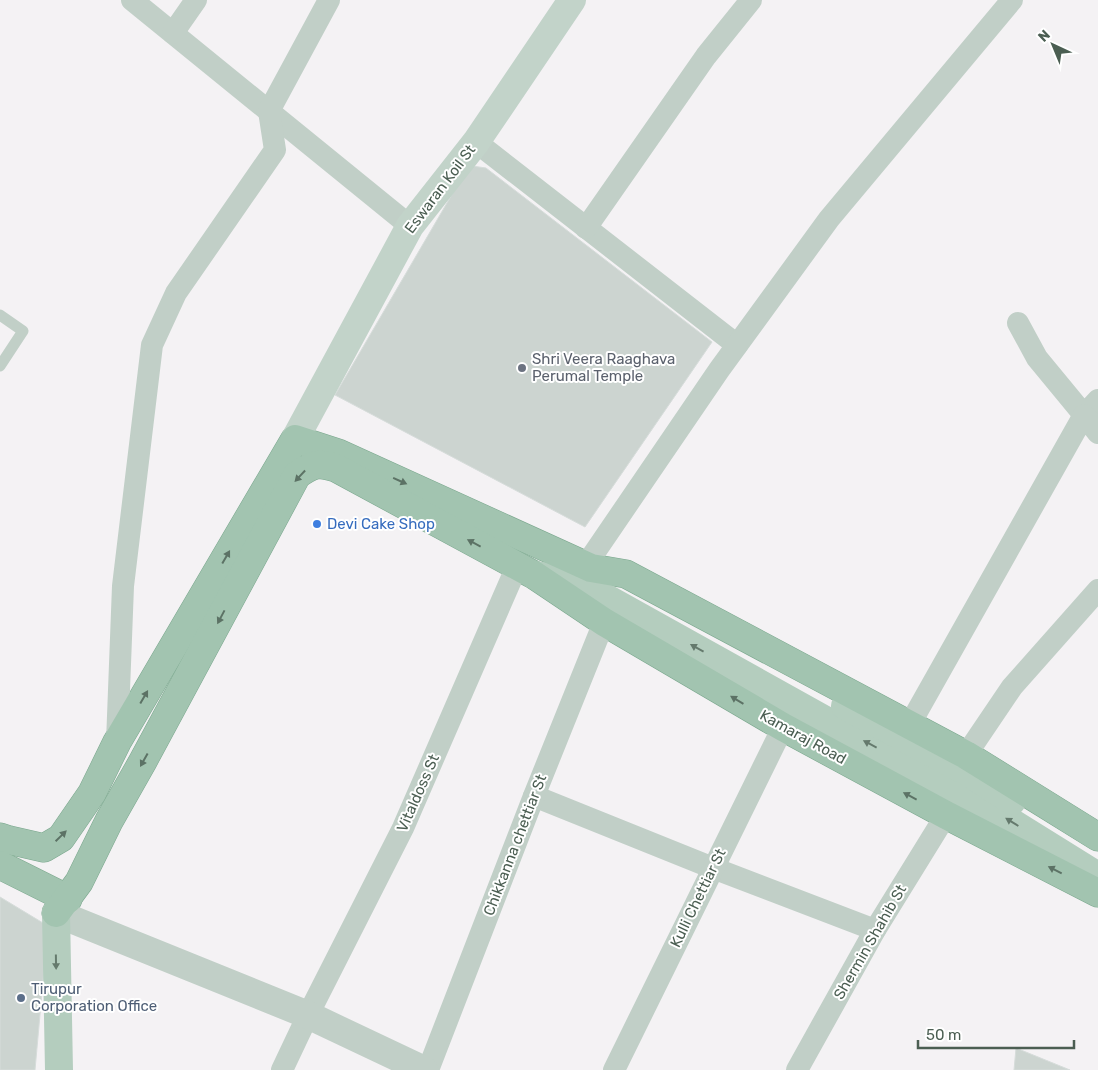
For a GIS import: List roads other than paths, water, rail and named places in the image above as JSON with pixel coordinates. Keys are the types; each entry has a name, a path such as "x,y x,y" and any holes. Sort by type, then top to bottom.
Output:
{"highway":[{"path":"0,837 44,848 61,838 92,793 118,742 295,439 338,452 591,573 626,574 966,755 1098,837"},
{"name":"Kamaraj Road","path":"62,906 79,882 109,821 144,761 298,475 308,467 322,464 336,468 526,571 604,622 783,727 1098,893"},
{"path":"0,865 62,906"}],"main road":[{"name":"Eswaran Koil St","path":"295,439 410,226 476,142 572,0"},
{"path":"526,571 591,573 969,774 1098,855"},
{"path":"591,573 863,741 976,800 1098,876"},
{"path":"59,1070 62,906"}],"street":[{"path":"132,0 410,226"},
{"path":"173,33 196,0"},
{"path":"118,742 123,586 152,345 176,294 275,150 268,111 329,0"},
{"path":"586,228 706,56 751,0"},
{"path":"591,573 738,345 829,219 1012,0"},
{"path":"476,142 738,345"},
{"path":"1018,323 1037,358 1091,407 1098,433"},
{"path":"910,724 1091,407"},
{"name":"Vitaldoss St","path":"282,1070 403,828 526,571"},
{"path":"966,755 1012,687 1098,590"},
{"name":"Chikkanna chettiar St","path":"428,1070 534,796 604,622"},
{"name":"Kulli Chettiar St","path":"614,1070 783,727"},
{"path":"534,796 713,868 875,930"},
{"name":"Shermin Shahib St","path":"797,1070 875,930 946,814"},
{"path":"62,906 308,1015 424,1070"}],"lane":[{"path":"0,315 23,331 0,366"}],"place":[{"name":"Shri Veera Raaghava Perumal Temple","path":"522,368"},
{"name":"Devi Cake Shop","path":"317,524"},
{"name":"Tirupur Corporation Office","path":"21,998"}]}
